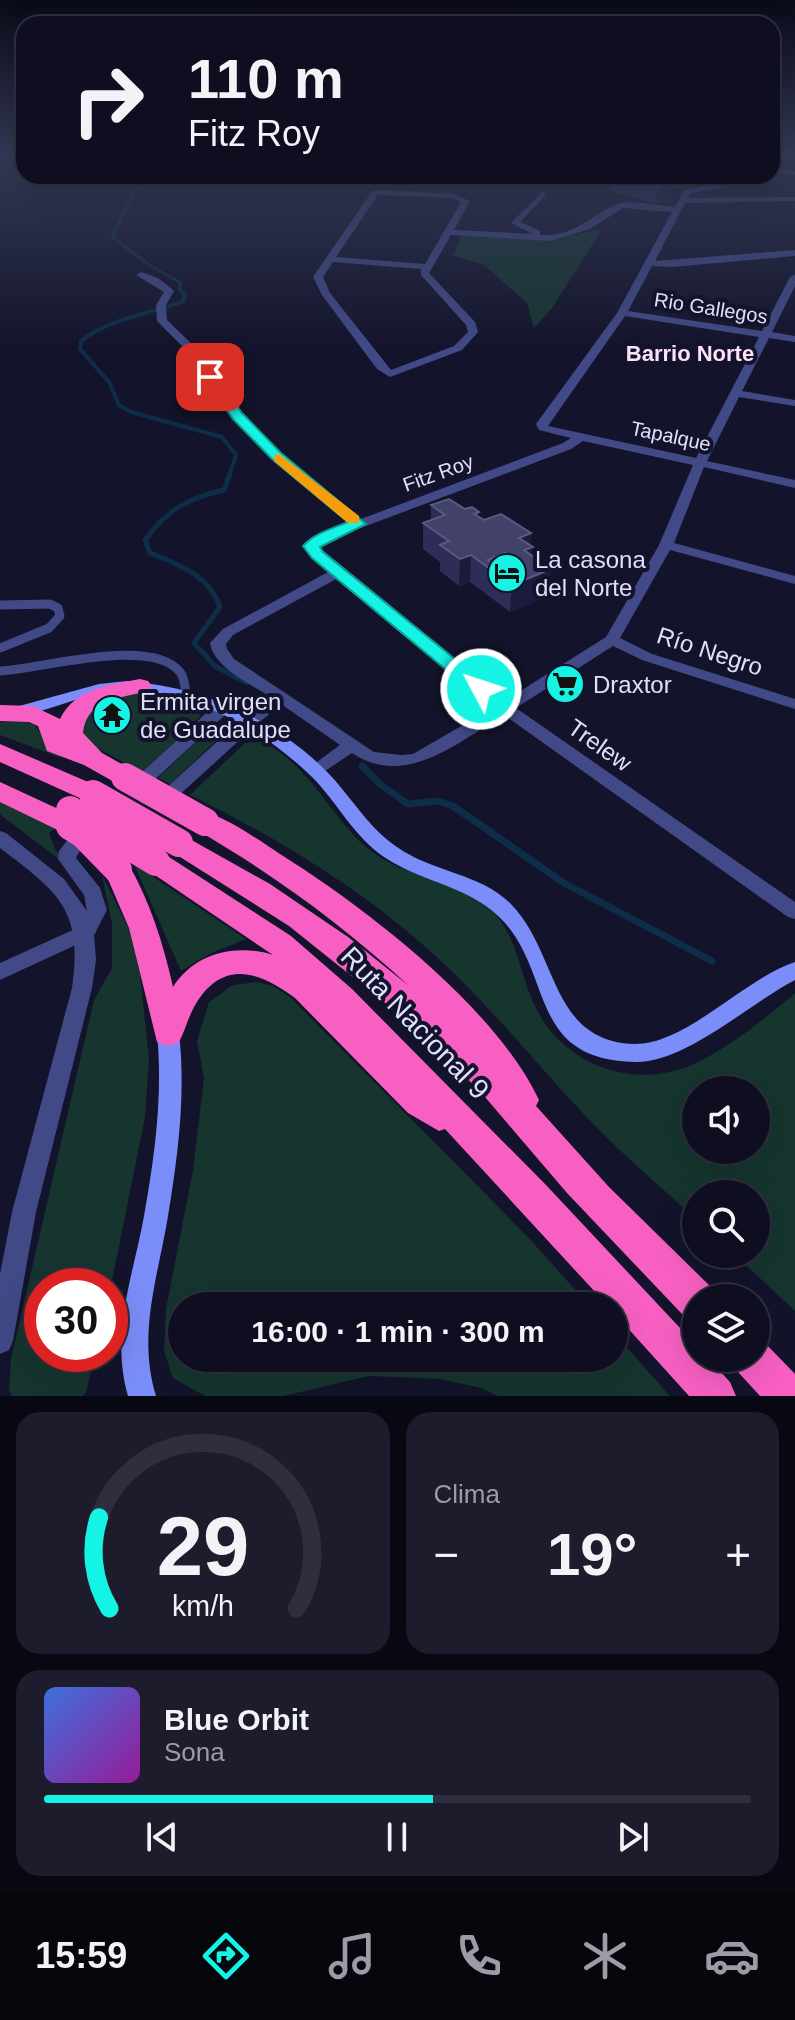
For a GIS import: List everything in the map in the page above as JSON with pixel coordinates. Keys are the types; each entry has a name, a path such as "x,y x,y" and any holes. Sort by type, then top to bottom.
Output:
{"highway":[{"path":"93,759 70,735 72,716 86,702 98,696 140,686"},
{"path":"1,713 42,716 52,725 56,745 134,778 278,864 369,932 466,1023 499,1061 558,1157 682,1285"},
{"name":"Ruta Nacional 9","path":"0,752 93,794 168,852 341,998 533,1197 716,1396"},
{"name":"Ruta Nacional 9","path":"0,779 72,826 223,867 357,960 482,1071 558,1157"},
{"path":"0,791 83,834 106,867 127,884 145,931 168,1033"},
{"path":"168,1033 182,994 214,966 250,959 269,964 289,973 420,1103 481,1146"},
{"path":"765,1372 788,1396"}],"main road":[{"path":"1,713 46,707 100,689 140,686 186,696 249,722 316,771 392,854 417,867 466,883 504,908 527,940 546,991 560,1017 598,1045 632,1053 659,1050 764,985 795,970"},
{"path":"142,1396 135,1379 133,1359 136,1316 156,1216 172,1097 168,1033"}],"street":[{"path":"357,221 321,271 319,281 381,367 390,374 458,348 473,332 471,324 425,276 425,267 456,221"},
{"path":"517,221 515,223 550,238"},
{"path":"450,232 550,238 596,221"},
{"path":"622,313 671,221"},
{"path":"649,263 672,264 795,253"},
{"path":"332,259 425,267"},
{"path":"141,275 155,280 169,291 162,309 166,328 194,352 238,416 277,456 359,524"},
{"path":"339,572 228,632 218,643 219,650 229,662 370,757 401,761 417,759 612,640 666,545 700,462 793,282"},
{"name":"Rio Gallegos","path":"622,313 795,339"},
{"name":"Tapalque","path":"622,313 542,424 547,431 795,484"},
{"path":"736,393 795,403"},
{"name":"Fitz Roy","path":"311,546 321,538 567,446 579,438"},
{"path":"666,545 795,580"},
{"name":"Trelew","path":"311,546 505,708 795,912"},
{"name":"Río Negro","path":"612,640 647,657 795,704"},
{"path":"170,794 280,697"},
{"path":"134,778 221,709"},
{"path":"316,771 350,746"},
{"path":"0,972 86,932 97,910 93,893 67,859 72,826"},
{"path":"0,838 71,899 86,932 88,952 24,1212 0,1341"},
{"path":"83,882 106,867"}],"lane":[{"path":"0,605 50,604 58,608 60,616 49,628 0,648"},
{"path":"0,671 109,656 146,657 170,664 180,672 186,696"}],"green space":[{"path":"602,229 552,308 534,328 527,303 483,264 453,256 463,233 533,238"},
{"path":"132,693 169,698 201,716 143,772 83,741 75,718 93,704"},
{"path":"23,721 35,725 46,743 64,759 0,735 0,722"},
{"path":"216,732 218,739 170,784 158,778 206,733"},
{"path":"262,742 280,752 310,781 349,830 378,856 407,871 470,895 496,915 510,938 533,1002 552,1033 569,1049 608,1069 630,1074 652,1074 674,1071 696,1063 760,1022 795,993 795,1311 770,1288 770,1284 749,1268 770,1268 770,1180 682,1180 682,1206 606,1137 476,996 403,928 315,865 190,795 245,743"},
{"path":"0,801 58,826 49,833 55,849 64,858 60,860 0,814"},
{"path":"134,864 246,939 209,954 181,971"},
{"path":"102,875 130,931 140,974 149,1059 145,1117 115,1268 32,1268 94,1000 112,968 112,924"},
{"path":"257,982 273,986 290,997 526,1235 577,1292 169,1292 193,1170 204,1078 197,1041 209,1002 233,985"},
{"path":"168,1299 168,1363 164,1351"},
{"path":"24,1303 24,1372 91,1372 86,1392 83,1396 12,1396 9,1389 11,1359"},
{"path":"628,1349 670,1396 498,1396 481,1388 440,1379 369,1376 283,1396 205,1396 173,1378 171,1372 628,1372"}],"building":[{"path":"449,499 465,509 472,507 479,512 474,514 484,520 501,514 531,533 519,538 533,547 524,550 551,569 512,585 471,555 460,559 440,545 449,541 423,523 445,515 431,505","holes":["505,553 521,565 505,572 488,560"]}],"waterway":[{"path":"120,221 112,237 151,266 181,283 179,288 185,296"},
{"path":"185,296 184,301 118,321 93,333 81,341 80,349 109,382 119,405 131,412 222,437 236,455 229,476"},
{"path":"230,474 224,490 179,507 145,540 150,553 192,572 215,596 220,607 194,643 215,666 247,683"},
{"path":"362,766 381,785 408,804 437,801 453,806 564,883 712,961"}],"slow traffic":[{"path":"279,458 315,484 353,520"}],"place":[{"name":"La casona del Norte","path":"507,573"},
{"name":"Draxtor","path":"565,684"},
{"name":"Ermita virgen de Guadalupe","path":"112,715"}],"district":[{"name":"Barrio Norte","path":"690,353"}],"route":[{"path":"210,377 238,416 277,456 315,484 329,500 359,524 321,538 311,546 318,555 481,689"}]}
